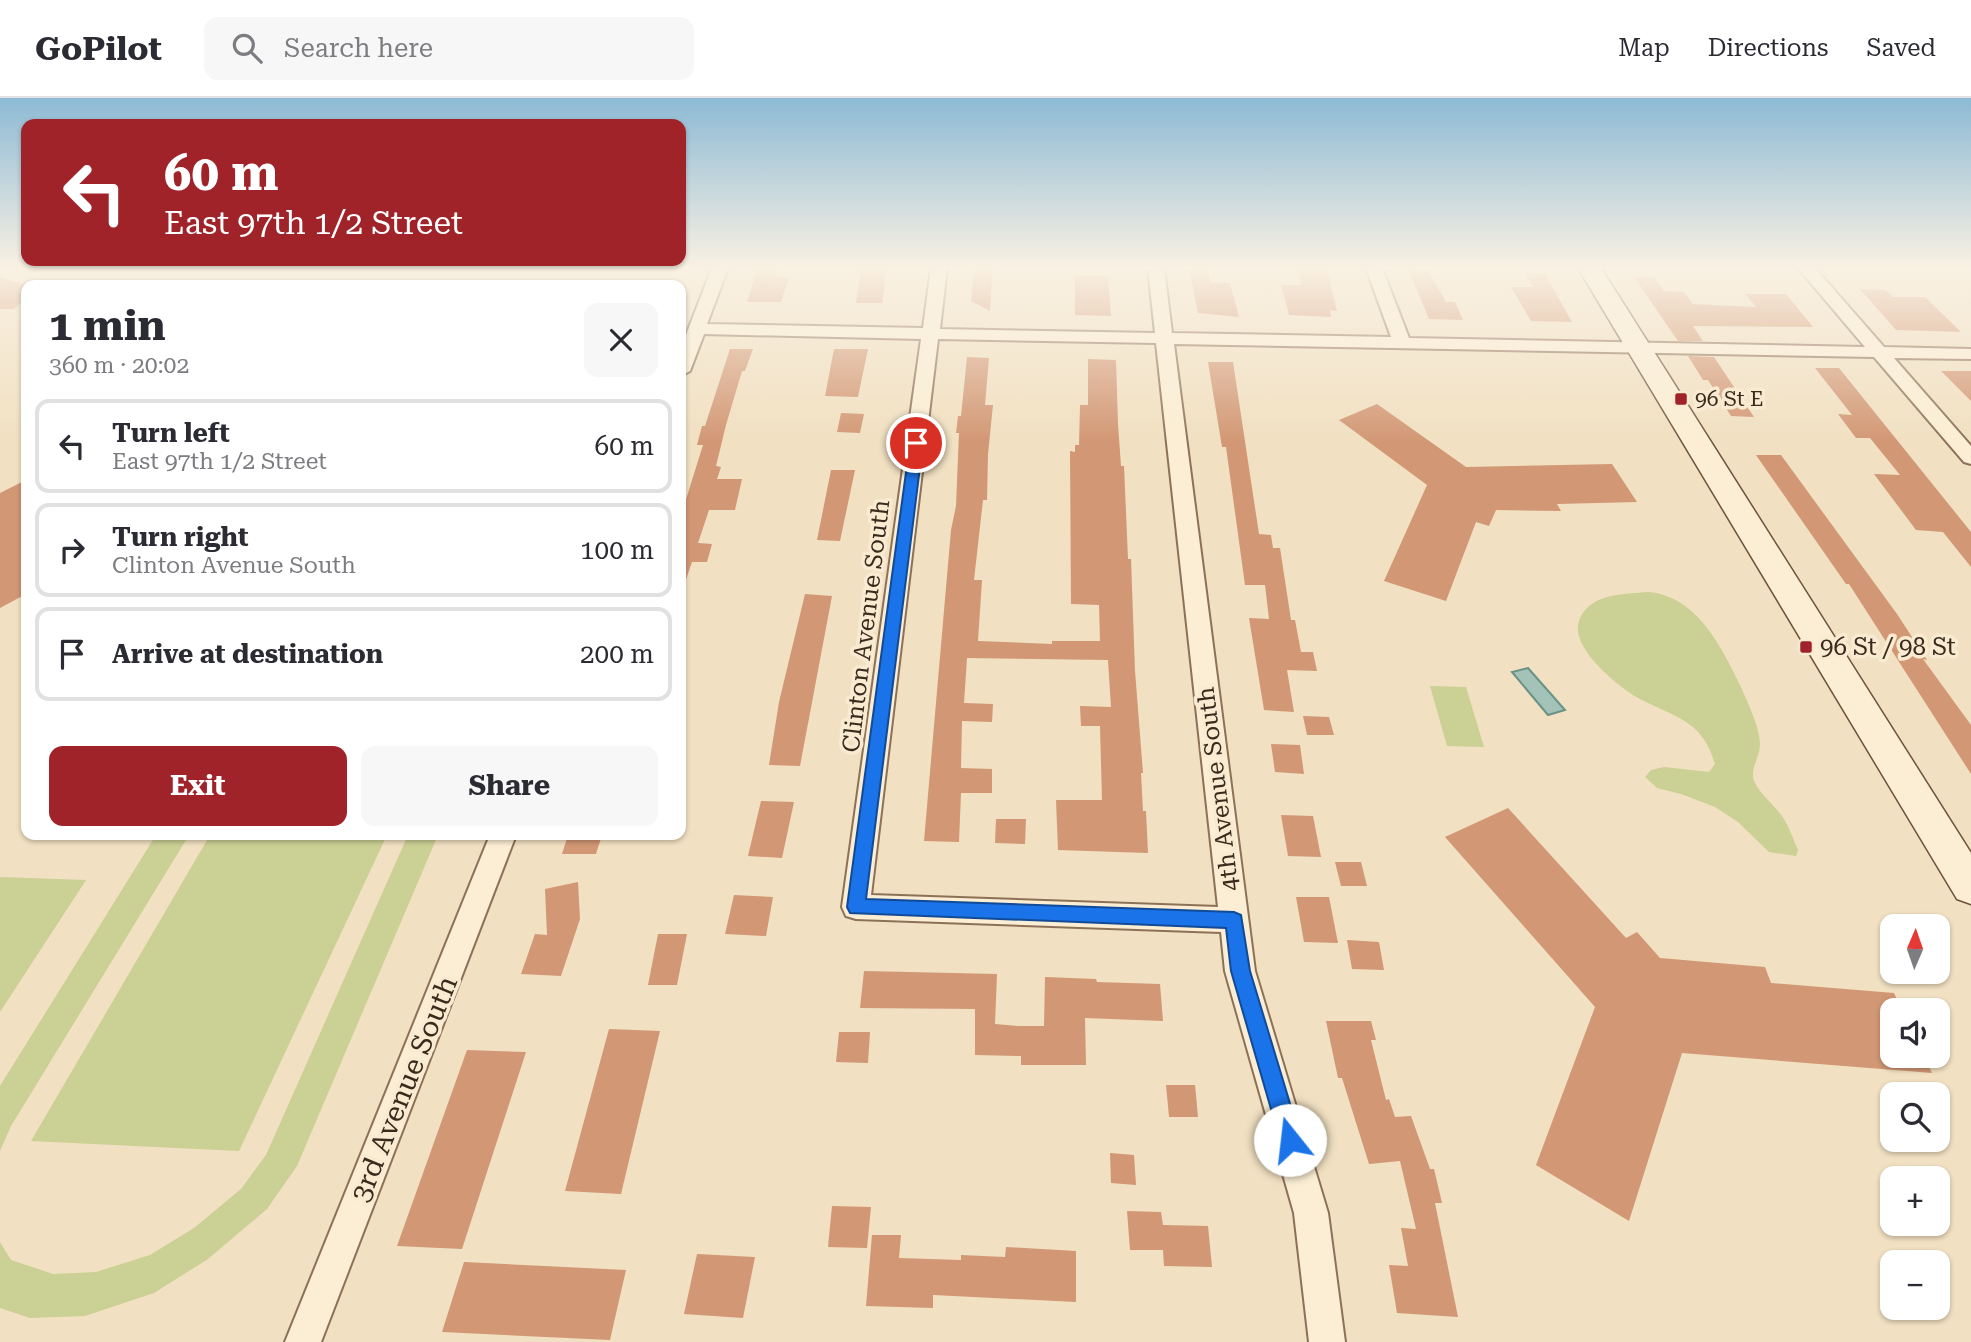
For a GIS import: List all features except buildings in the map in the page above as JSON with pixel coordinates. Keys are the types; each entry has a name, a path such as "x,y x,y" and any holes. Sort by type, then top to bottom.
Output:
{"main road":[{"path":"1625,326 1971,887"}],"street":[{"path":"686,358 698,326"},
{"name":"Clinton Avenue South","path":"932,326 856,907 1234,920"},
{"name":"4th Avenue South","path":"1163,326 1240,971 1311,1213 1327,1342"},
{"path":"1396,326 1402,343"},
{"path":"1857,326 1971,458"},
{"path":"697,329 1971,354"},
{"name":"3rd Avenue South","path":"303,1342 501,840"}],"green space":[{"path":"1649,592 1681,603 1695,614 1726,656 1750,707 1759,735 1760,748 1753,778 1787,824 1798,850 1796,856 1769,852 1738,822 1715,807 1657,788 1645,777 1651,770 1664,767 1709,772 1715,764 1707,744 1694,728 1680,718 1633,695 1615,681 1587,652 1578,631 1584,612 1599,600"},
{"path":"1430,686 1466,687 1484,747 1447,746"},
{"path":"153,840 186,840 11,1126 0,1151 0,1086"},
{"path":"207,840 385,840 239,1151 31,1141"},
{"path":"406,840 436,840 297,1166 267,1209 208,1259 154,1293 85,1316 30,1318 0,1308 0,1242 11,1260 53,1274 96,1272 150,1255 194,1228 241,1189 266,1155"},
{"path":"0,877 86,880 0,1012"}],"water":[{"path":"1528,668 1565,710 1548,715 1512,672"}],"place":[{"name":"96 St E","path":"1681,399"},
{"name":"96 St / 98 St","path":"1806,647"}],"route":[{"path":"916,443 856,907 1234,920 1240,971 1290,1140"}]}
